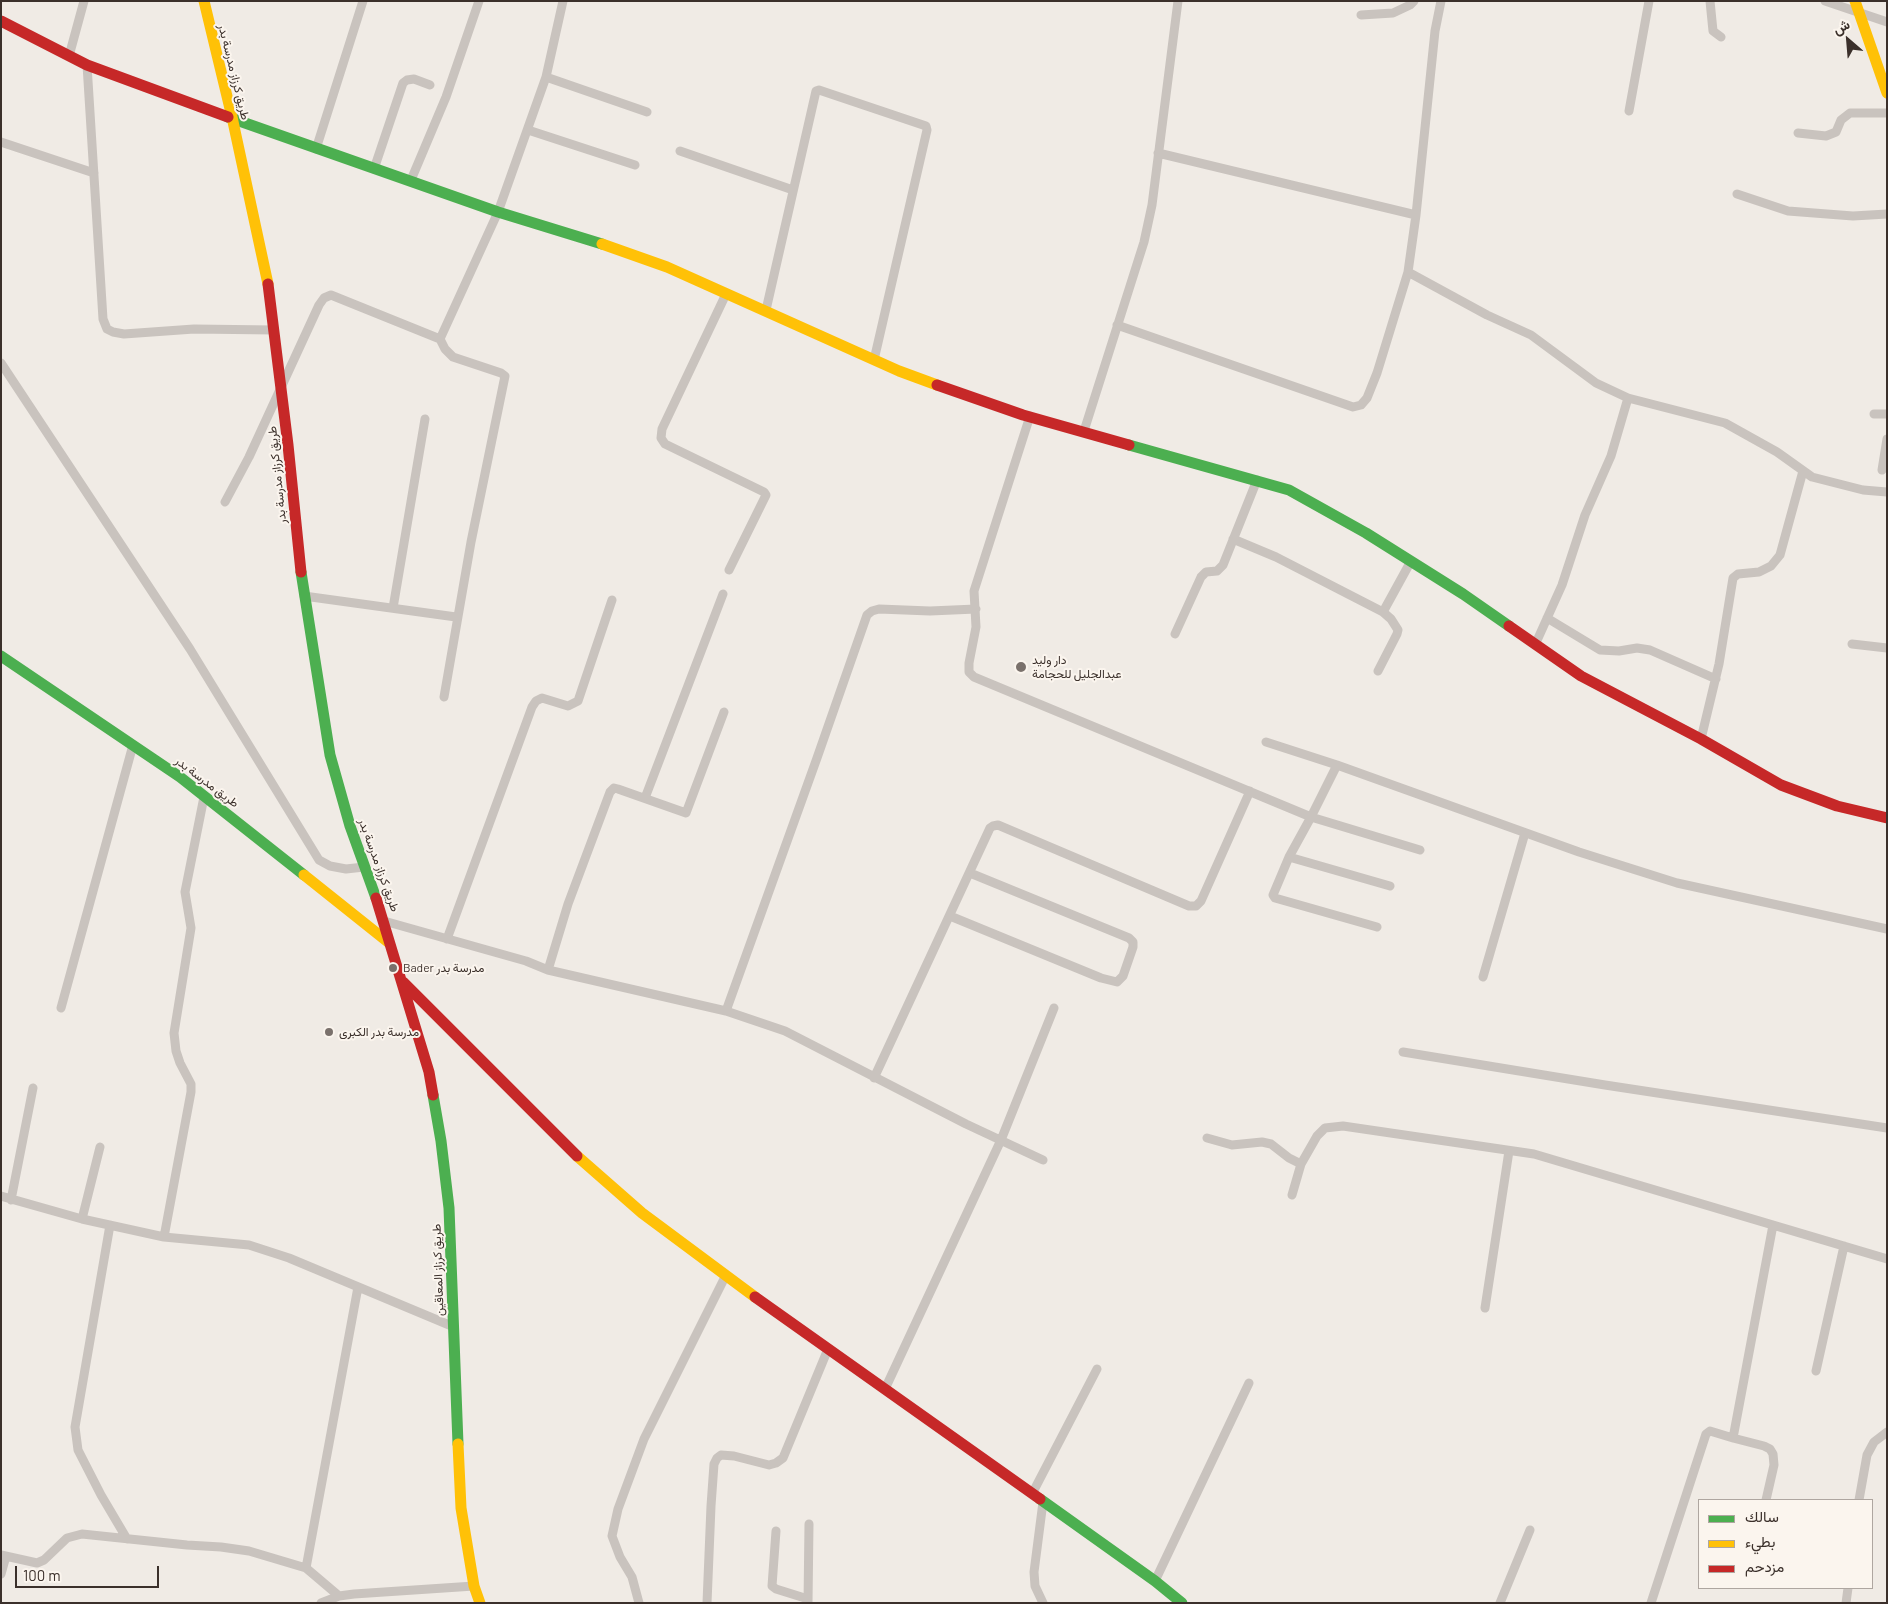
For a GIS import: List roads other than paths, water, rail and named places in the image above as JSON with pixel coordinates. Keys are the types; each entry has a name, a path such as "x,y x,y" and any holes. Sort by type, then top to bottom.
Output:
{"street":[{"path":"69,56 84,1"},
{"name":"طريق كرزاز مدرسة بدر","path":"204,1 232,117 269,291 304,596 330,755 364,867 384,921 388,942"},
{"path":"316,149 363,1"},
{"path":"411,180 446,97 479,1"},
{"path":"440,339 498,212 528,130 546,77 563,1"},
{"path":"1084,431 1144,242 1152,205 1178,1"},
{"path":"1361,15 1393,13 1410,6 1414,1"},
{"path":"1117,325 1354,407 1360,405 1367,398 1377,373 1408,272 1416,215 1435,31 1441,1"},
{"path":"1629,111 1649,1"},
{"path":"1710,1 1713,31 1721,37"},
{"path":"1825,1 1887,22"},
{"path":"1855,1 1887,93"},
{"path":"1,21 87,65 316,149 411,180 498,212 583,238 667,267 899,371 1030,416 1289,490 1366,533 1411,561 1581,676 1701,739 1781,785 1837,806 1887,818"},
{"path":"87,65 103,319 108,329 124,334 194,330 274,330"},
{"path":"546,77 647,112"},
{"path":"374,168 403,83 407,80 414,80 430,85"},
{"path":"766,310 816,91 819,90 926,126 874,360"},
{"path":"1798,133 1826,136 1836,132 1841,120 1850,113 1887,113"},
{"path":"528,130 635,165"},
{"path":"1,142 94,173"},
{"path":"680,151 793,190"},
{"path":"1158,153 1416,215"},
{"path":"1736,194 1788,211 1853,216 1887,214"},
{"path":"1408,272 1487,315 1531,334 1584,376 1628,398 1725,423 1777,452 1812,477 1863,490 1887,492"},
{"path":"726,294 662,429 661,438 665,444 764,492 766,495 729,570"},
{"path":"225,502 324,298 331,295 440,339 445,349 453,357 505,376 456,617 444,697"},
{"path":"1,363 190,649 319,860 330,866 346,868 364,867"},
{"path":"1535,645 1562,585 1585,515 1611,456 1628,398"},
{"path":"1874,414 1887,414"},
{"path":"1030,416 974,591 976,627 969,663 970,672 974,677 1311,817 1420,850"},
{"path":"393,608 425,419"},
{"path":"1882,470 1887,439"},
{"path":"1701,739 1716,679 1733,578 1738,574 1759,572 1771,566 1780,555 1802,471"},
{"path":"1175,634 1199,580 1206,572 1217,571 1223,565 1257,480"},
{"path":"1233,540 1276,557 1383,612 1391,619 1398,630 1398,634 1378,671"},
{"path":"1383,612 1411,561"},
{"path":"645,798 723,594"},
{"path":"304,596 456,617"},
{"path":"447,939 532,707 536,701 542,698 568,706 578,701 612,600"},
{"path":"726,1011 867,615 879,609 930,611 976,609"},
{"path":"1547,618 1600,650 1619,651 1637,648 1650,650 1716,679"},
{"path":"1852,644 1887,648"},
{"name":"طريق مدرسة بدر","path":"1,656 180,777 388,942"},
{"path":"548,970 568,904 610,792 614,788 618,789 686,813 724,712"},
{"path":"1266,742 1337,765 1525,833 1677,883 1887,929"},
{"path":"61,1008 133,745"},
{"path":"1337,765 1289,856 1273,894 1275,898 1377,927"},
{"path":"874,1078 990,828 998,825 1189,906 1196,906 1201,901 1250,791"},
{"path":"164,1237 191,1092 191,1084 176,1051 174,1033 191,928 185,892 204,797"},
{"path":"1483,977 1525,833"},
{"path":"1289,856 1390,886"},
{"path":"950,916 1101,978 1117,982 1123,976 1133,947 1133,942 1129,938 970,873"},
{"path":"384,921 526,961 548,970 726,1011 785,1031 874,1078 1043,1160"},
{"name":"طريق كرزاز المعاقين","path":"388,942 429,1072 441,1141 449,1208 461,1508 474,1586 480,1603"},
{"path":"401,980 589,1168 642,1212 828,1349 1155,1581 1182,1603"},
{"path":"885,1389 1000,1140 1054,1008"},
{"path":"1402,1052 1887,1128"},
{"path":"11,1200 33,1088"},
{"path":"1292,1194 1302,1164 1317,1136 1325,1128 1343,1126 1534,1154 1887,1259"},
{"path":"1206,1138 1232,1145 1262,1142 1271,1144 1289,1158 1302,1164"},
{"path":"82,1219 100,1147"},
{"path":"1485,1308 1509,1151"},
{"path":"1,1196 82,1219 164,1237 249,1245 289,1258 454,1327"},
{"path":"110,1225 75,1427 78,1450 101,1496 126,1539"},
{"path":"1733,1438 1774,1225"},
{"path":"1816,1371 1844,1246"},
{"path":"639,1603 632,1577 620,1557 612,1536 618,1509 644,1439 726,1275"},
{"path":"306,1568 358,1287"},
{"path":"707,1603 714,1464 721,1455 734,1456 769,1465 783,1458 828,1349"},
{"path":"1032,1494 1096,1369"},
{"path":"1155,1581 1248,1383"},
{"path":"1651,1603 1706,1434 1710,1431 1770,1449 1773,1454 1774,1465 1766,1499"},
{"path":"1859,1499 1868,1455 1874,1442 1887,1432"},
{"path":"1043,1502 1034,1572 1035,1586 1043,1603"},
{"path":"776,1531 772,1586 808,1601 809,1524"},
{"path":"1500,1603 1530,1530"},
{"path":"1,1574 4,1556 37,1563 44,1560 67,1538 82,1534 249,1550 306,1568 339,1596"},
{"path":"321,1603 339,1596 474,1586"},
{"path":"1846,1603 1848,1589"},
{"path":"370,1593 371,1603"}],"place":[{"name":"دار وليد عبدالجليل للحجامة","path":"1021,667"},
{"name":"Bader مدرسة بدر","path":"393,968"},
{"name":"مدرسة بدر الكبرى","path":"329,1032"}]}
